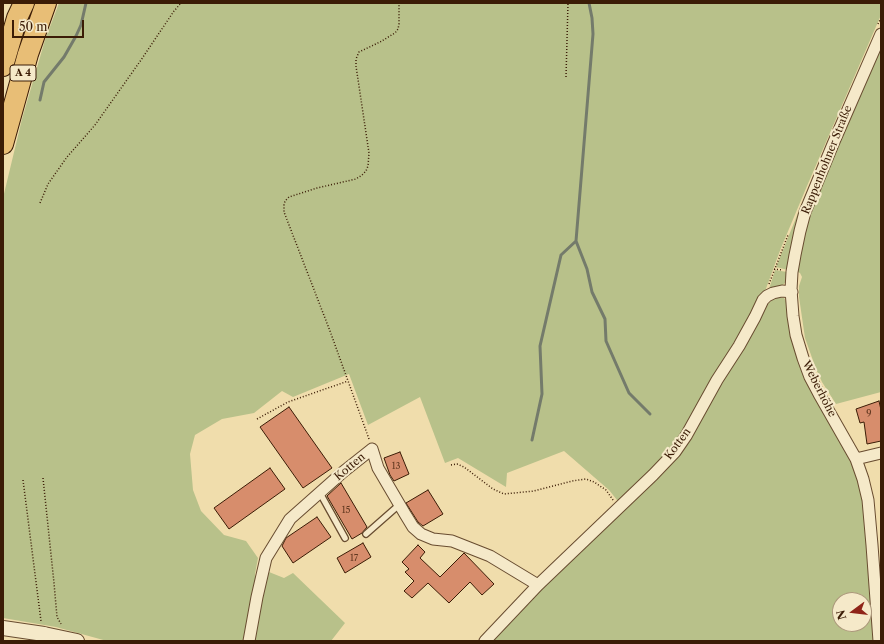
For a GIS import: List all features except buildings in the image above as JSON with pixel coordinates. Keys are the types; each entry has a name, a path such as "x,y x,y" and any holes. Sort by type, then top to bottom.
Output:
{"highway":[{"name":"A 4","path":"3,66 24,3"},
{"name":"A 4","path":"3,144 26,61 46,3"}],"street":[{"name":"Rappenhohner Straße","path":"792,292 794,255 805,212 854,94 881,34"},
{"path":"768,296 782,291 792,292"},
{"name":"Weberhöhe","path":"792,292 793,316 796,335 810,377 856,459 863,479 868,500 879,641"},
{"name":"Kotten","path":"485,641 538,585 675,452 686,436 764,300 768,296"},
{"name":"Kotten","path":"249,641 266,558 290,519 372,449 378,468 413,527 420,534 433,539 452,541 490,556 538,585"},
{"path":"856,459 881,453"},
{"path":"3,628 42,630 77,641"}],"lane":[{"path":"320,493 345,538"},
{"path":"366,534 399,505"}],"path":[{"path":"40,202 48,184 67,157 95,125 181,3"},
{"path":"372,449 328,324 284,212 284,205 288,197 317,188 356,179 366,171 368,166 368,154 356,59 359,52 390,36 398,29 399,3"},
{"path":"566,77 568,3"},
{"path":"768,296 767,290 774,269"},
{"path":"257,419 288,402 348,381"},
{"path":"451,465 457,464 464,467 493,489 504,494 534,491 586,479 594,482 606,490 619,508"},
{"path":"43,478 57,617 61,624"},
{"path":"23,480 42,630"}],"green space":[{"path":"59,3 881,3 881,15 781,248 764,294 674,447 622,500 617,500 609,490 564,451 507,473 506,487 458,458 445,463 420,397 368,425 349,374 293,397 282,391 254,413 222,419 195,435 190,454 193,490 201,511 224,535 246,541 258,558 255,574 256,583 245,641 107,641 56,627 3,618 3,198 22,119 45,40"},
{"path":"881,46 881,392 836,404 822,382 805,338 799,297 799,286 802,277 800,273 796,271 809,214"},
{"path":"807,191 809,192 794,234 788,270 776,267"},
{"path":"775,270 787,272 787,279 781,286 770,290 769,289"},
{"path":"780,297 784,298 786,301 789,317 868,500 875,582 881,582 881,641 489,641 530,599 657,476 763,309 772,300"},
{"path":"269,572 284,578 293,573 345,623 331,641 253,641 260,603"}],"waterway":[{"path":"40,100 44,82 64,57 76,36 81,25 86,3"},
{"path":"532,440 542,394 540,346 561,255 576,241 593,34 589,3"},
{"path":"576,241 587,269 592,292 605,319 606,341 629,393 650,414"}]}
